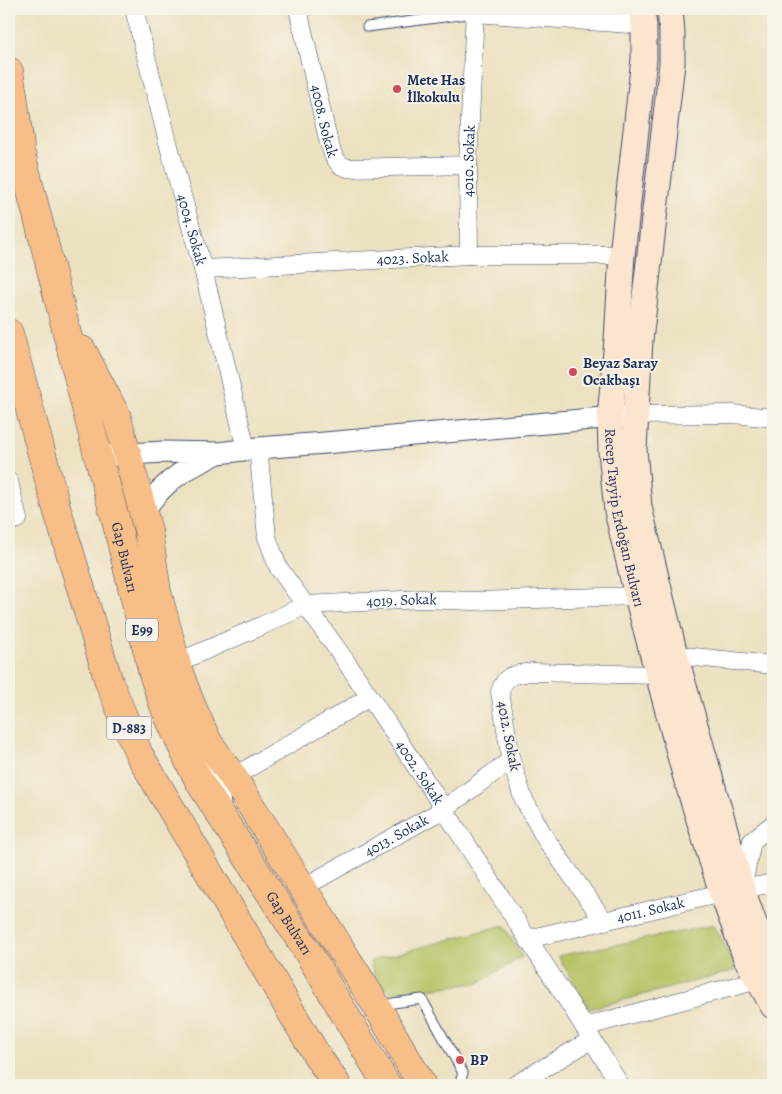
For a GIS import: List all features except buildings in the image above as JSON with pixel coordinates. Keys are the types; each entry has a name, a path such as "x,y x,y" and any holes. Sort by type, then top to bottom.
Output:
{"highway":[{"path":"9,71 22,157"},
{"name":"Gap Bulvarı","path":"9,128 22,157 116,521 153,674 165,709 202,786 309,954 387,1085"},
{"path":"62,313 117,418 148,530 157,591 176,663 190,702 208,742 233,778 376,1005 422,1085"},
{"name":"D-883","path":"9,333 56,506 109,682 139,754 336,1085"}],"main road":[{"name":"Recep Tayyip Erdoğan Bulvarı","path":"670,9 672,63 641,330 634,449 639,508 732,891"},
{"name":"Recep Tayyip Erdoğan Bulvarı","path":"642,17 644,58 622,255 610,417 617,511 637,596 686,778 732,891 754,922 773,1006"}],"street":[{"name":"4004. Sokak","path":"134,9 179,185 252,449"},
{"name":"4008. Sokak","path":"298,9 328,139 333,154 340,165 348,168 468,165"},
{"name":"4010. Sokak","path":"469,254 468,165 475,11"},
{"path":"475,11 642,17"},
{"name":"4023. Sokak","path":"203,269 469,254 622,255"},
{"path":"98,456 164,452 219,453 635,415 733,414 773,418"},
{"name":"4002. Sokak","path":"252,449 267,537 278,567 370,697 444,809 620,1085"},
{"path":"143,512 166,484 181,473 219,453"},
{"path":"9,482 18,520 9,522"},
{"name":"4019. Sokak","path":"176,663 306,604 421,599 472,601 637,596"},
{"path":"675,655 773,665"},
{"name":"4012. Sokak","path":"604,921 545,838 522,798 511,760 500,692 504,682 511,676 531,672 658,675"},
{"path":"233,778 370,697"},
{"path":"208,742 217,778 222,817"},
{"name":"4013. Sokak","path":"302,888 444,809 511,760"},
{"path":"732,891 752,841 773,824"},
{"name":"4011. Sokak","path":"528,939 773,883"},
{"path":"514,1085 588,1034 766,971"}],"lane":[{"path":"367,26 475,11"},
{"path":"376,1005 422,999 462,1073 459,1085"}],"green space":[{"path":"504,925 522,957 478,983 393,993 376,983 370,961"},
{"path":"714,925 737,970 589,1009 558,956"}],"place":[{"name":"Mete Has İlkokulu","path":"397,89"},
{"name":"Beyaz Saray Ocakbaşı","path":"573,372"},
{"name":"BP","path":"460,1060"}]}
